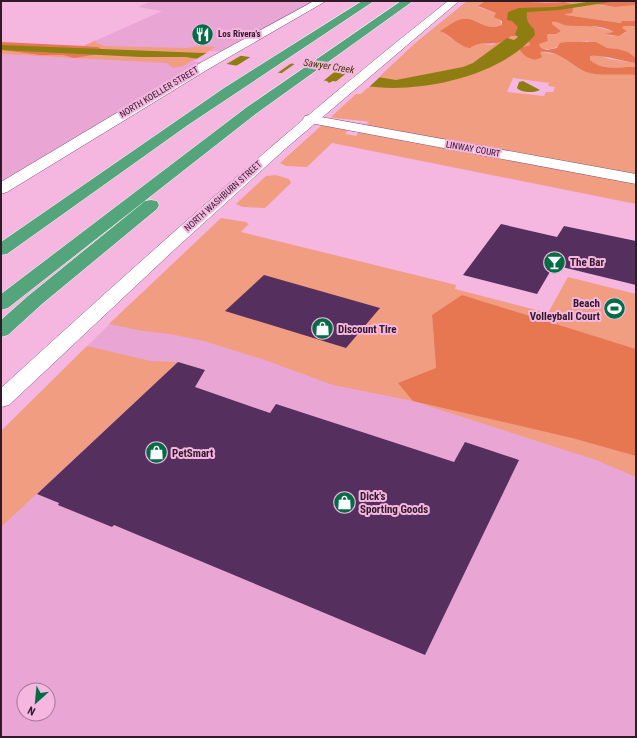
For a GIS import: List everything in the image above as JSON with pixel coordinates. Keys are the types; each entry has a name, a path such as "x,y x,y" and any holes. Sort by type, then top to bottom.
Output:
{"highway":[{"path":"1,250 171,129 255,72 369,1"},
{"path":"1,304 187,158 313,64 408,1"},
{"path":"1,331 35,300 188,174 187,158"}],"street":[{"name":"NORTH KOELLER STREET","path":"1,189 206,65 321,1"},
{"name":"NORTH WASHBURN STREET","path":"1,400 208,208 347,87 454,1"},
{"name":"LINWAY COURT","path":"310,119 636,179"}],"shaded area":[{"path":"152,1 321,1 1,189 1,54 59,57 162,11 138,7"},
{"path":"467,1 495,2 478,7 496,13 502,25 490,27 472,20 460,19 441,31 454,40 492,45 511,36 528,38 530,45 519,48 559,55 593,74 623,73 636,75 636,176 363,127 369,122 331,117 356,94 361,94 414,44","holes":["513,78 549,83 548,86 555,87 553,92 546,92 544,96 507,92"]},
{"path":"563,1 612,1 598,5 615,7 636,5 636,21 622,23 566,15 564,2 545,3"},
{"path":"593,1 617,1 559,10 527,12 528,22 534,29 535,35 522,48 506,59 489,68 450,81 411,87 393,88 363,86 333,81 329,83 327,81 186,57 141,57 1,50 1,45 236,55 396,80 463,67 473,63 507,38 514,40 518,37 515,34 518,27 512,21 507,20 508,12 519,8 555,7"},
{"path":"612,1 636,1 636,5 615,7 596,4"},
{"path":"484,2 564,2 574,5 572,13 565,14 566,15 621,23 622,21 636,21 636,26 624,26 622,28 627,31 619,36 604,34 614,32 608,29 589,26 570,26 552,22 552,24 561,31 556,34 548,34 548,41 539,44 541,48 547,50 557,48 560,43 566,42 596,42 607,48 628,52 636,58 636,63 600,56 590,56 590,60 601,66 612,68 636,67 636,75 589,73 558,55 546,52 540,52 542,57 539,59 529,58 523,54 519,48 530,45 527,37 511,36 500,42 475,45 470,48 462,45 440,31 460,19 472,20 490,27 502,25 502,21 494,17 496,13 478,6"},
{"path":"495,2 545,3 541,3"},
{"path":"558,21 564,25 592,26 613,31 614,33 604,34 613,36 627,32 621,28 624,26 636,26 636,58 628,52 607,48 587,41 575,43 566,42 551,49 541,48 539,44 548,41 548,34 556,34 561,31 552,24 552,22"},
{"path":"96,40 95,41 97,43 105,46 187,48 200,46 216,47 183,66 173,68 167,63 74,58 93,55 98,47 84,46"},
{"path":"1,42 98,47 104,51 93,55 74,58 63,55 39,55 1,50"},
{"path":"1,50 39,55 63,55 74,58 1,54"},
{"path":"598,55 609,59 636,63 636,67 612,68 601,66 590,60 590,56"},
{"path":"523,81 540,90 528,92 519,90 517,88 519,82"},
{"path":"322,125 349,129 345,134 356,136 360,131 636,182 636,204 332,143 307,167 286,166 280,163"},
{"path":"276,175 289,179 291,183 265,208 243,207 236,204 266,176"},
{"path":"221,218 246,222 249,224 241,232 456,285 455,289 548,313 568,277 636,294 636,349 573,330 432,315 436,368 572,438 636,456 636,477 596,460 413,401 333,385 262,359 204,341 109,324"},
{"path":"462,295 636,349 636,456 572,438 413,401 398,383 436,368 432,315"},
{"path":"131,303 636,455 636,737 1,737 1,431"},
{"path":"87,346 151,361 178,362 1,527 1,431"}],"pier":[{"path":"210,51 236,53 242,55 223,66 193,61"},
{"path":"252,56 293,62 276,74 233,68"},
{"path":"296,63 338,69 322,82 279,75"},
{"path":"349,71 381,76 368,88 333,84"}],"building":[{"name":"The Bar","path":"501,224 557,237 564,226 636,241 636,285 554,265 537,294 463,275"},
{"name":"Discount Tire","path":"264,275 380,308 346,348 225,311"},
{"name":"Dick's Sporting Goods","path":"178,362 205,370 195,387 270,413 276,404 454,462 465,442 519,460 425,655 114,525 112,527 58,505 59,503 37,494"}],"place":[{"name":"Los Rivera's","path":"203,34"},
{"name":"The Bar","path":"554,262"},
{"name":"Beach Volleyball Court","path":"615,309"},
{"name":"Discount Tire","path":"323,329"},
{"name":"PetSmart","path":"157,453"},
{"name":"Dick's Sporting Goods","path":"344,502"}],"water label":[{"name":"Sawyer Creek","path":"329,66"}]}
